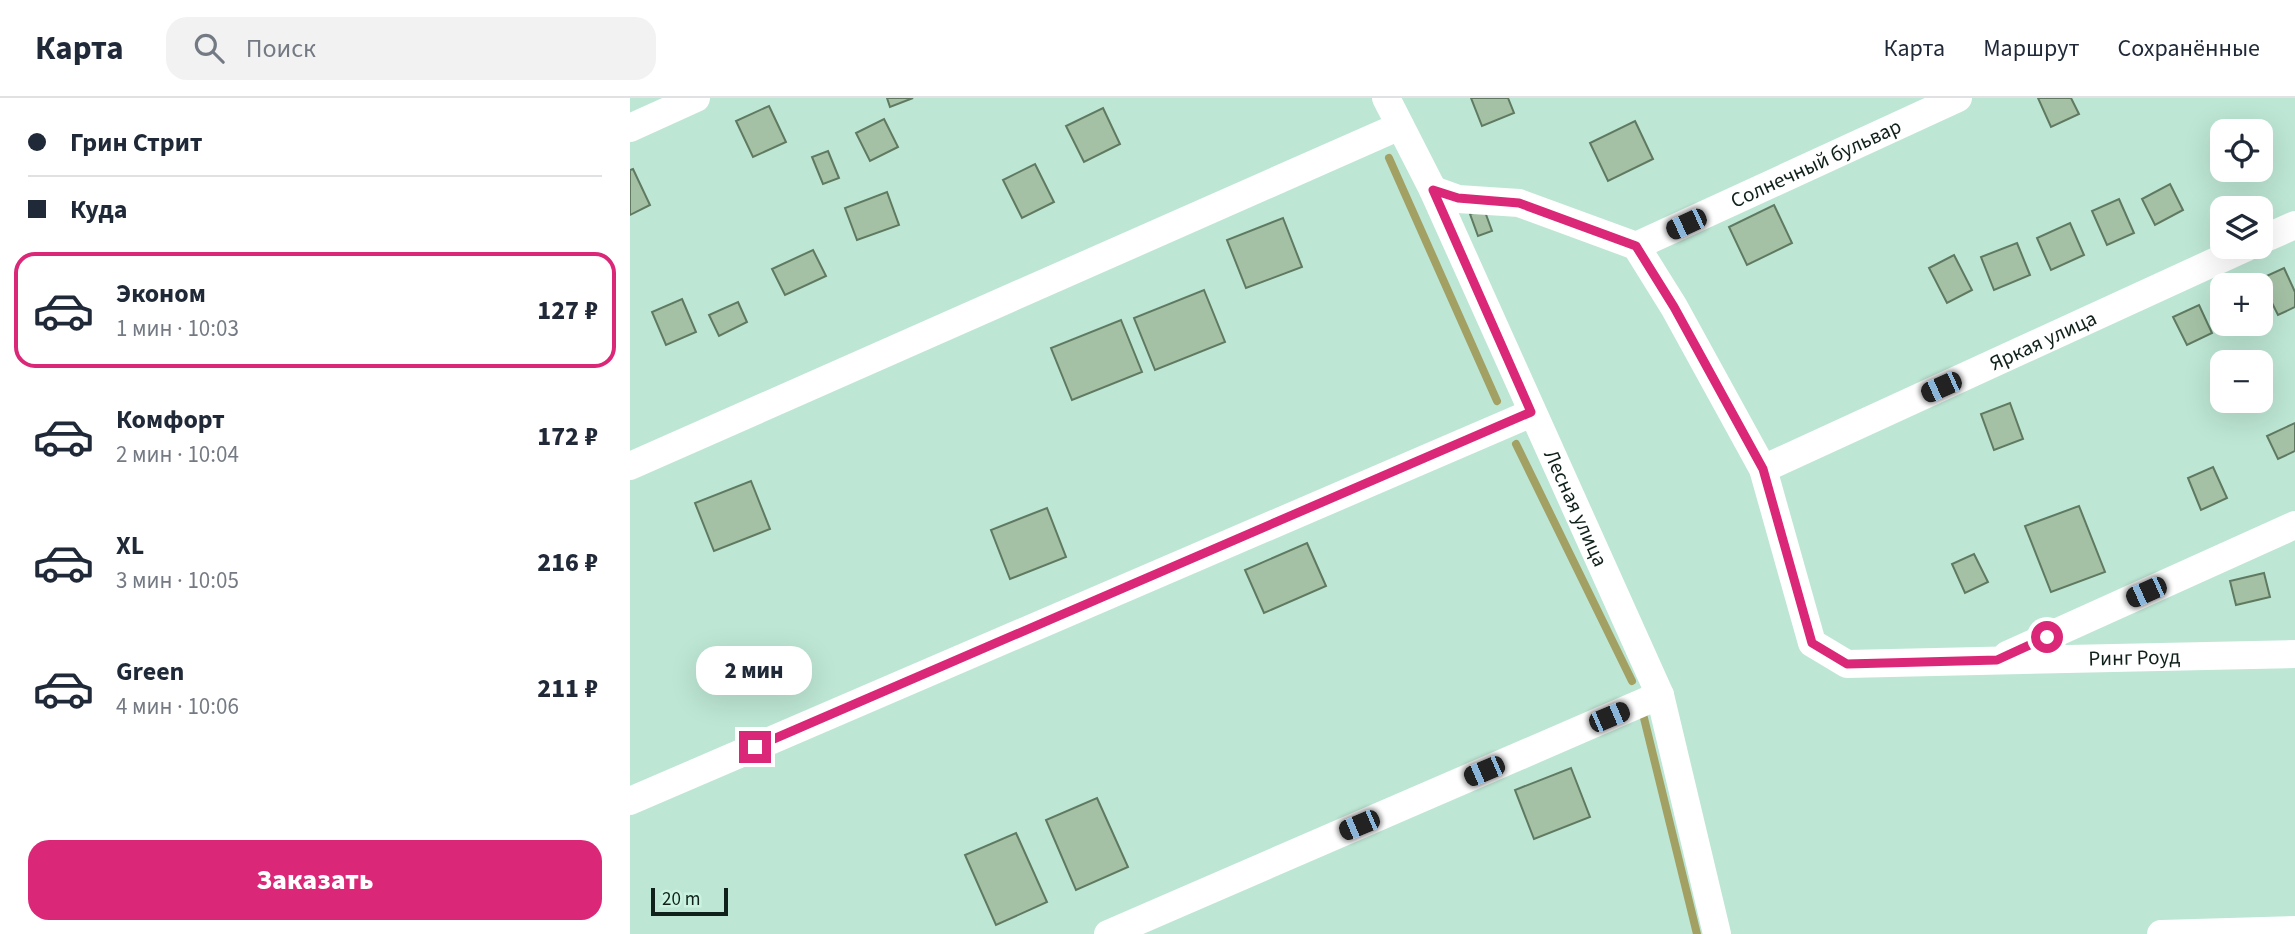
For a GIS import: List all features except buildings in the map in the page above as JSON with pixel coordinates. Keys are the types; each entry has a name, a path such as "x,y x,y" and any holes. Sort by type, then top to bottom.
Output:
{"street":[{"path":"630,128 696,98"},
{"name":"Лесная улица","path":"1386,98 1433,190 1660,695 1717,934"},
{"name":"Солнечный бульвар","path":"1636,246 1958,98"},
{"path":"630,466 1399,126"},
{"path":"1433,190 1458,198 1519,203 1636,246 1674,307 1763,469"},
{"path":"2273,235 2295,225"},
{"name":"Яркая улица","path":"1763,469 2221,259"},
{"path":"630,801 1531,412"},
{"name":"Ринг Роуд","path":"1763,469 1812,643 1847,664 2295,654"},
{"path":"1997,660 2295,525"},
{"path":"1108,934 1660,695"},
{"path":"2161,934 2295,930"}],"waterway":[{"path":"1389,158 1497,401"},
{"path":"1516,444 1632,681"},
{"path":"1643,714 1697,934"}],"route":[{"path":"755,747 1531,412 1433,190 1458,198 1519,203 1636,246 1674,307 1763,469 1812,643 1847,664 1997,660 2047,637"}]}
